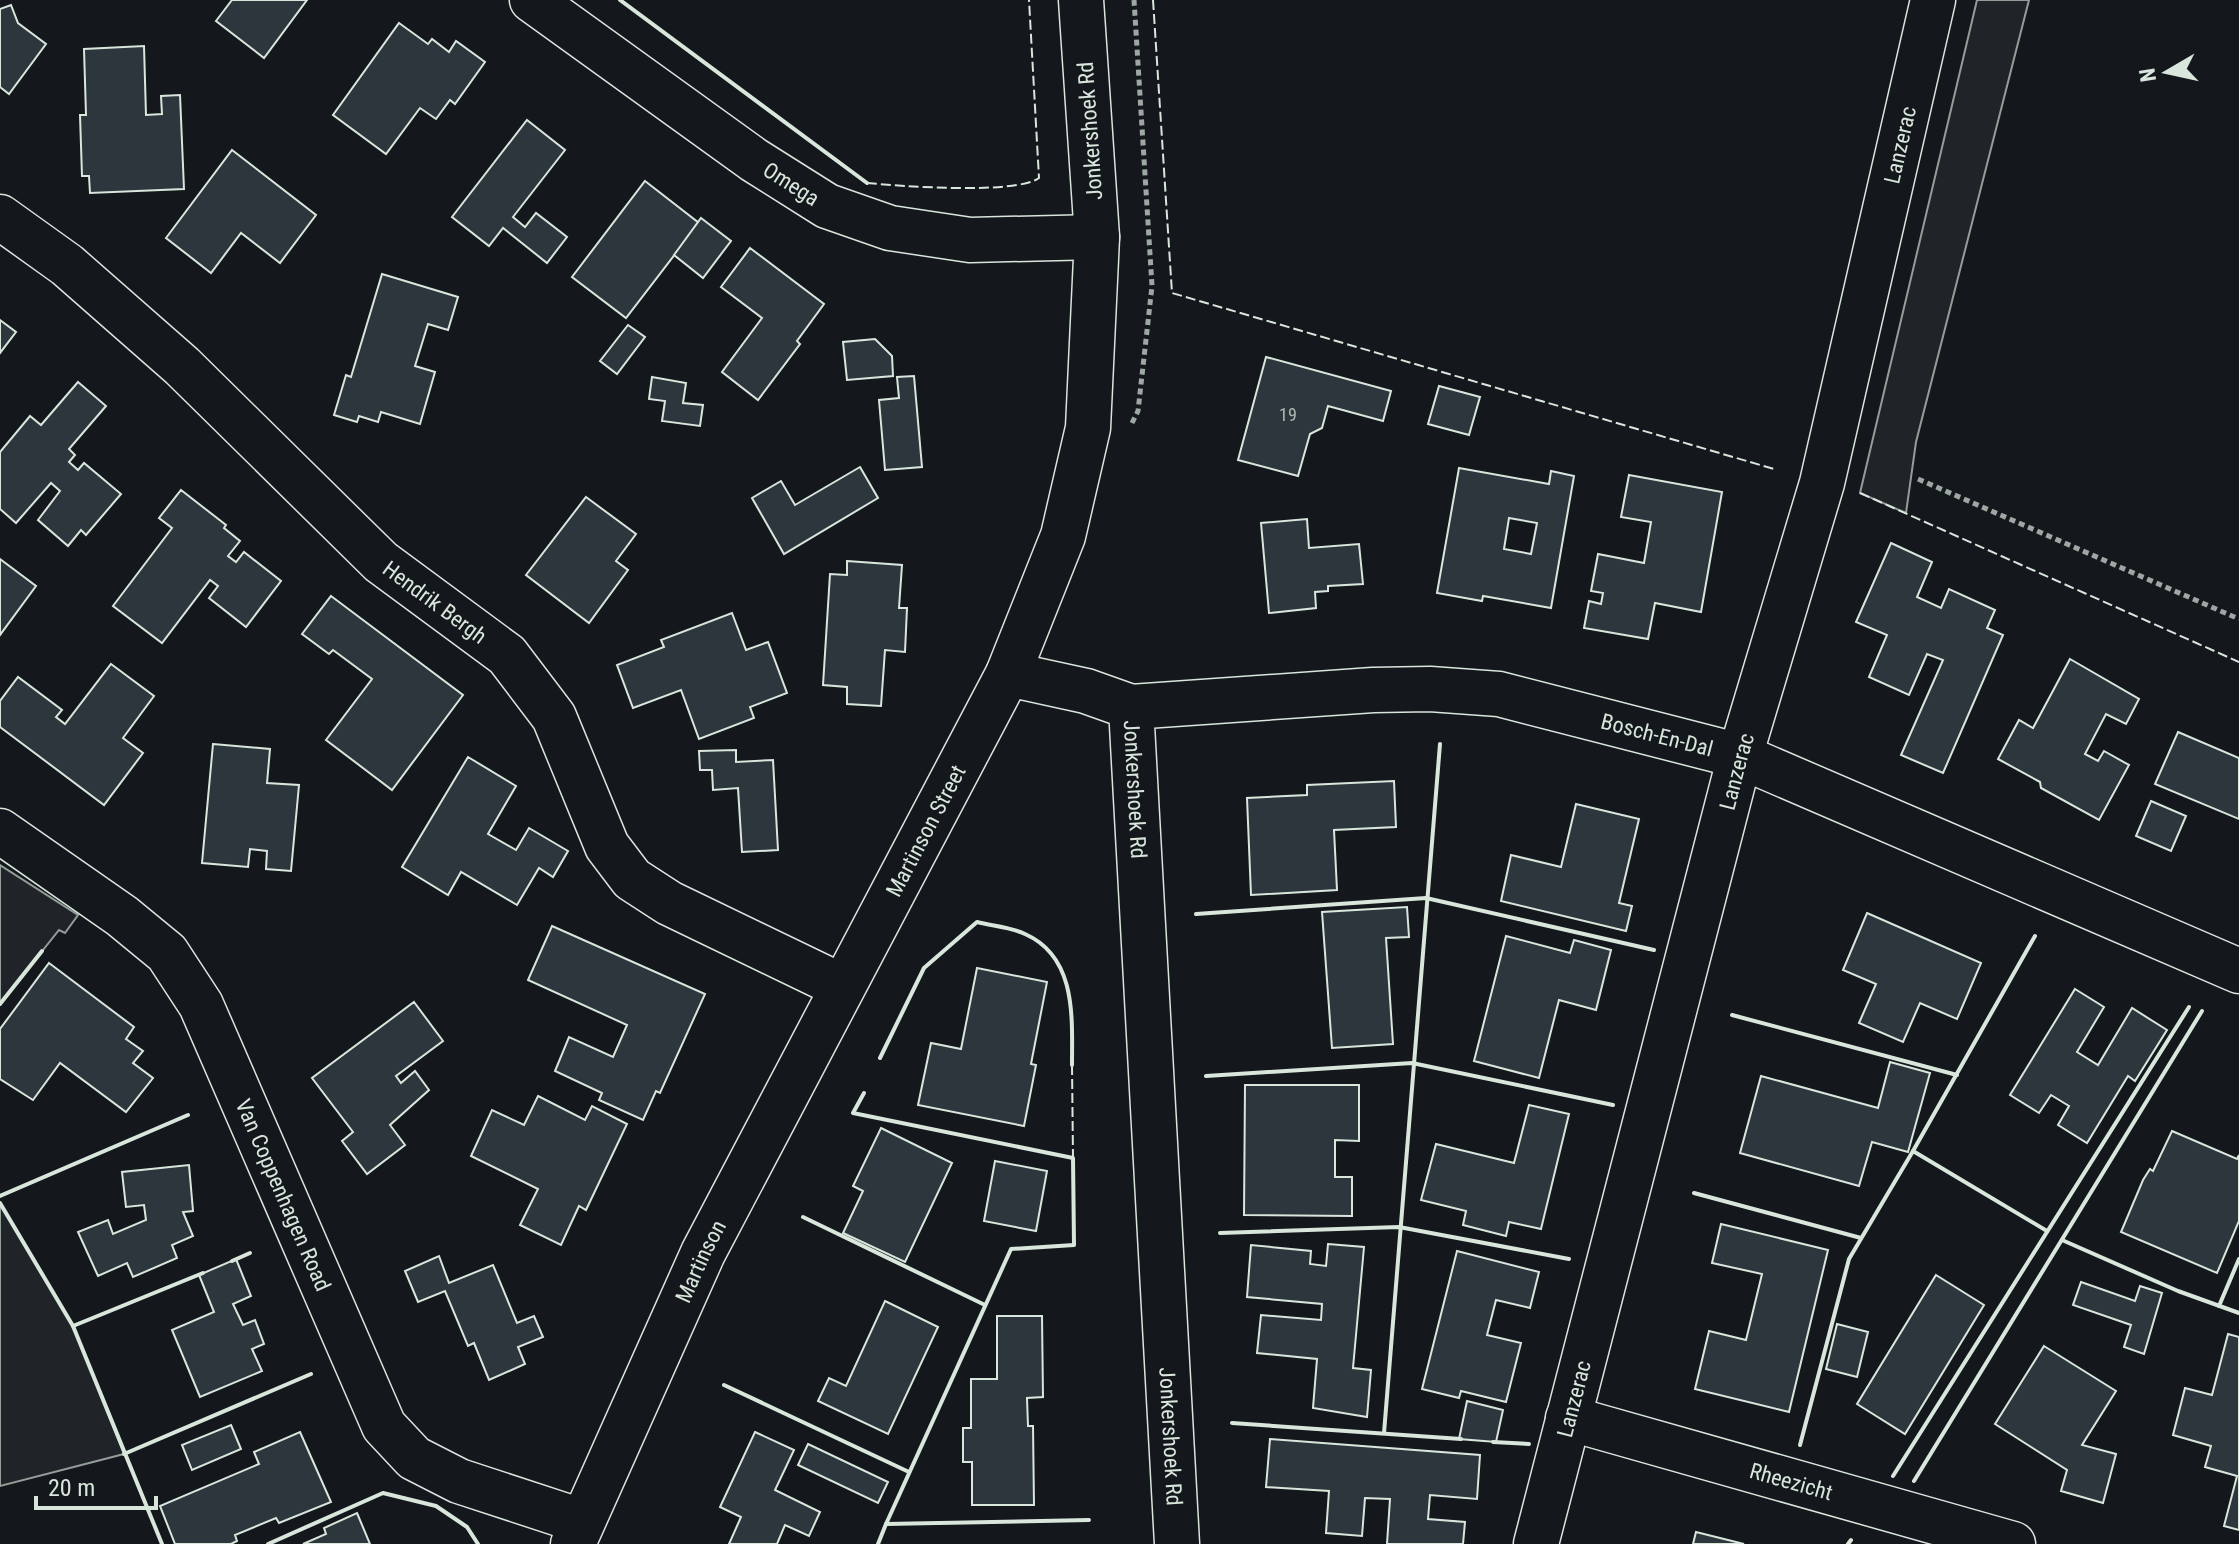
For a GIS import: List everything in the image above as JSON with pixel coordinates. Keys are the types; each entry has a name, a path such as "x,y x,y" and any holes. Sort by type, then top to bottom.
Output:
{"street":[{"name":"Omega","path":"532,0 754,160 827,206 890,228 970,240 1097,237"},
{"name":"Jonkershoek Rd","path":"1081,0 1097,237 1088,428 1063,536 1008,674 1086,691 1131,707 1177,1544"},
{"name":"Lanzerac","path":"1536,1544 1740,756 1822,483 1933,0"},
{"name":"Hendrik Bergh","path":"0,217 67,265 182,366 381,562 507,655 554,717 607,846 632,879 669,903 841,986"},
{"name":"Martinson Street","path":"841,986 1008,674"},
{"name":"Bosch-En-Dal","path":"1131,707 1373,690 1485,693 1740,756 2239,971"},
{"name":"Van Coppenhagen Road","path":"0,831 122,916 167,953 201,1005 384,1426 414,1458 577,1533"},
{"name":"Martinson","path":"577,1533 703,1253 841,986"},
{"name":"Rheezicht","path":"1568,1418 2013,1544"}],"path":[{"path":"1918,479 2239,619"}],"shaded area":[{"path":"1977,0 2029,0 1916,442 1906,513 1860,493"},
{"path":"0,865 78,915 65,933 59,930 0,1004"},
{"path":"0,1203 73,1326 124,1454 0,1486"}],"building":[{"path":"232,0 307,0 264,58 216,21"},
{"path":"11,5 18,23 46,44 9,94 0,87 0,9"},
{"path":"399,23 428,44 432,39 449,52 456,41 485,62 455,104 450,100 436,119 420,108 386,154 333,115"},
{"path":"144,46 146,115 162,114 161,96 180,95 184,189 90,193 89,176 82,176 80,115 86,115 84,49"},
{"path":"527,120 565,150 513,217 525,227 536,213 567,237 547,263 503,228 489,246 452,217"},
{"path":"232,150 316,215 280,263 241,233 211,273 166,238"},
{"path":"645,181 699,223 626,318 572,277"},
{"path":"701,218 731,241 703,278 674,255"},
{"path":"750,248 824,304 797,341 800,344 758,400 722,372 762,318 721,287"},
{"path":"382,274 458,297 448,330 428,324 415,366 435,372 420,424 381,412 378,422 359,416 357,422 334,415 346,375 351,377"},
{"path":"0,320 16,332 0,353"},
{"path":"628,325 645,337 617,374 600,361"},
{"path":"875,339 892,356 893,376 847,380 843,342"},
{"path":"1266,357 1391,391 1383,421 1328,406 1322,428 1310,434 1298,476 1238,460"},
{"path":"914,376 922,467 885,470 879,400 899,398 897,377"},
{"path":"652,377 686,383 683,403 703,405 700,426 662,421 665,401 649,399"},
{"path":"78,382 106,406 69,449 75,455 69,462 78,470 84,463 121,494 86,535 81,530 68,546 38,520 60,491 51,483 16,523 0,509 0,452 30,416 41,425"},
{"path":"1439,386 1480,397 1469,435 1428,424"},
{"path":"860,467 878,498 784,554 752,498 781,481 795,505"},
{"path":"1459,468 1549,484 1551,471 1574,476 1551,608 1483,596 1482,601 1437,593","holes":["1509,518 1537,523 1531,554 1504,549"]},
{"path":"1629,475 1722,492 1701,612 1655,603 1648,639 1584,628 1589,601 1601,604 1603,593 1591,591 1598,554 1644,563 1651,522 1621,517"},
{"path":"181,490 226,525 224,528 240,541 228,556 236,562 244,552 281,581 246,627 209,598 218,586 210,580 162,643 113,606 172,528 159,518"},
{"path":"586,497 636,534 616,561 628,570 589,623 526,575"},
{"path":"1307,519 1309,548 1359,544 1363,584 1328,586 1328,591 1315,592 1316,608 1269,613 1261,523"},
{"path":"1891,543 1932,562 1917,597 1941,608 1949,589 1995,610 1987,628 2003,635 1943,773 1901,755 1943,660 1927,654 1909,695 1869,677 1887,635 1856,622"},
{"path":"0,559 36,586 0,635"},
{"path":"847,561 902,565 899,608 907,608 905,652 885,650 881,706 847,704 847,687 823,685 830,574 847,575"},
{"path":"331,596 463,695 392,790 326,740 372,679 333,650 329,654 302,634"},
{"path":"732,613 746,650 768,642 787,693 750,707 754,718 699,739 681,690 633,708 617,665 664,647 661,640"},
{"path":"2070,659 2139,699 2126,724 2106,714 2085,754 2098,761 2104,751 2129,765 2099,820 2041,788 2040,782 1998,759 2019,720 2033,728"},
{"path":"111,664 154,696 123,738 143,753 104,805 0,727 0,701 18,677 62,710 56,717 65,724"},
{"path":"2178,732 2239,758 2239,819 2155,784"},
{"path":"213,744 270,749 267,783 299,785 291,871 266,869 267,851 250,849 248,867 202,863"},
{"path":"736,750 736,762 773,760 778,850 742,852 738,788 713,790 712,770 700,770 699,751"},
{"path":"468,757 516,786 488,834 516,850 529,828 568,851 553,877 539,868 517,905 461,872 448,895 402,867"},
{"path":"1394,781 1396,827 1334,830 1337,890 1251,895 1247,798 1307,795 1307,785"},
{"path":"2151,801 2186,816 2171,851 2136,836"},
{"path":"1576,804 1639,819 1619,903 1632,906 1626,931 1501,901 1511,855 1561,867"},
{"path":"1407,907 1409,937 1386,938 1393,1044 1332,1048 1322,912"},
{"path":"1867,913 1981,963 1957,1019 1920,1003 1903,1042 1859,1023 1876,984 1843,970"},
{"path":"552,926 705,994 660,1093 656,1091 643,1120 599,1100 602,1093 555,1071 569,1037 613,1057 627,1025 528,980"},
{"path":"1506,936 1570,953 1574,940 1611,950 1596,1010 1559,1000 1539,1078 1474,1061"},
{"path":"49,963 134,1027 126,1039 143,1051 133,1063 153,1078 126,1112 60,1063 33,1100 0,1079 0,1029"},
{"path":"977,968 1047,982 1031,1064 1036,1065 1024,1126 918,1105 931,1043 961,1049"},
{"path":"2075,989 2104,1007 2077,1052 2098,1065 2132,1008 2167,1030 2135,1081 2128,1076 2087,1143 2058,1125 2069,1106 2051,1095 2039,1113 2010,1095"},
{"path":"414,1002 443,1041 396,1076 401,1083 415,1071 429,1090 390,1125 405,1145 367,1174 342,1141 353,1132 312,1078"},
{"path":"1890,1062 1930,1073 1908,1152 1872,1142 1859,1186 1740,1153 1761,1076 1878,1108"},
{"path":"1245,1085 1359,1085 1359,1141 1335,1140 1335,1177 1352,1177 1352,1216 1244,1215"},
{"path":"538,1096 585,1120 592,1106 627,1124 586,1210 579,1206 561,1245 520,1225 538,1189 471,1156 492,1110 524,1125"},
{"path":"1529,1105 1569,1114 1541,1229 1509,1222 1506,1236 1463,1225 1466,1211 1421,1200 1436,1144 1514,1163"},
{"path":"881,1128 952,1163 905,1262 843,1233 863,1191 853,1186"},
{"path":"2172,1131 2237,1159 2239,1155 2239,1221 2217,1273 2121,1232 2143,1180 2150,1169 2153,1171"},
{"path":"995,1161 1047,1171 1036,1231 984,1221"},
{"path":"189,1165 193,1211 183,1212 193,1236 172,1245 177,1258 133,1277 127,1263 98,1276 78,1232 108,1220 113,1234 146,1220 144,1205 126,1207 122,1172"},
{"path":"1721,1224 1828,1250 1789,1412 1695,1389 1709,1331 1746,1340 1762,1274 1712,1263"},
{"path":"1328,1244 1364,1247 1353,1368 1371,1370 1367,1417 1313,1408 1317,1359 1257,1353 1261,1315 1321,1320 1322,1304 1247,1297 1251,1245 1311,1251 1310,1264 1326,1266"},
{"path":"1457,1251 1539,1272 1530,1308 1496,1300 1487,1335 1521,1343 1506,1402 1461,1391 1459,1398 1422,1389"},
{"path":"439,1256 449,1283 493,1265 517,1323 534,1316 543,1337 518,1347 525,1364 489,1380 474,1343 468,1346 445,1291 418,1302 405,1271"},
{"path":"236,1259 251,1296 233,1304 243,1325 255,1320 264,1344 252,1349 262,1371 200,1397 172,1330 214,1312 199,1275"},
{"path":"1936,1275 1984,1305 1905,1434 1857,1404"},
{"path":"2081,1282 2135,1301 2140,1286 2162,1293 2144,1354 2124,1347 2131,1325 2073,1305"},
{"path":"885,1301 938,1327 888,1434 818,1401 829,1378 846,1386"},
{"path":"997,1316 1042,1316 1043,1397 1027,1398 1028,1426 1033,1426 1034,1505 972,1505 972,1462 963,1462 963,1428 971,1428 971,1379 997,1379"},
{"path":"1837,1324 1868,1332 1857,1377 1826,1369"},
{"path":"2228,1334 2239,1337 2239,1530 2224,1526 2237,1476 2205,1467 2211,1446 2173,1435 2185,1388 2212,1395"},
{"path":"2044,1346 2116,1391 2082,1445 2116,1454 2103,1503 2061,1491 2067,1470 1995,1424"},
{"path":"1467,1401 1503,1410 1496,1442 1459,1439"},
{"path":"231,1425 241,1449 192,1470 182,1445"},
{"path":"300,1432 331,1502 279,1523 276,1518 235,1535 237,1541 231,1544 175,1544 160,1506 259,1464 254,1452"},
{"path":"755,1432 794,1450 775,1490 820,1512 809,1536 785,1525 777,1544 729,1544 741,1517 720,1507"},
{"path":"1270,1439 1480,1455 1477,1499 1430,1495 1428,1519 1465,1522 1463,1544 1387,1544 1390,1499 1365,1498 1362,1536 1326,1533 1329,1491 1266,1487"},
{"path":"808,1444 888,1482 878,1503 798,1465"},
{"path":"357,1513 370,1544 303,1544 326,1534 324,1528"},
{"path":"1696,1532 1744,1544 1693,1544"}],"fence":[{"path":"867,183 983,188 1026,183 1039,178 1029,0"},
{"path":"1153,0 1172,293 1774,469"},
{"path":"1860,493 2239,662"},
{"path":"1072,1065 1073,1158"}],"wall":[{"path":"620,0 867,183"},
{"path":"1384,1433 1440,744"},
{"path":"1196,914 1426,898 1654,950"},
{"path":"880,1058 924,968 977,922 1025,934 1042,944 1054,958 1068,990 1072,1065"},
{"path":"2035,936 1913,1151 2047,1231"},
{"path":"0,1004 42,951"},
{"path":"1893,1476 2189,1007"},
{"path":"1914,1481 2202,1011"},
{"path":"1732,1015 1957,1075"},
{"path":"1206,1076 1412,1063 1613,1105"},
{"path":"864,1093 853,1113 1073,1158 1074,1245 1011,1249 886,1524 1089,1520"},
{"path":"0,1196 188,1115"},
{"path":"1800,1445 1849,1259 1913,1151"},
{"path":"1694,1193 1861,1238"},
{"path":"0,1203 73,1326 162,1544"},
{"path":"803,1217 985,1305"},
{"path":"1220,1233 1399,1227 1569,1259"},
{"path":"2062,1240 2178,1291 2239,1313"},
{"path":"232,1261 250,1253"},
{"path":"2219,1306 2239,1259"},
{"path":"73,1326 203,1273"},
{"path":"124,1454 311,1374"},
{"path":"724,1385 909,1472"},
{"path":"1232,1423 1461,1439"},
{"path":"1493,1442 1529,1444"},
{"path":"268,1544 383,1493 436,1506 467,1527 478,1544"},
{"path":"878,1544 886,1524"},
{"path":"1848,1544 1851,1540"}]}
